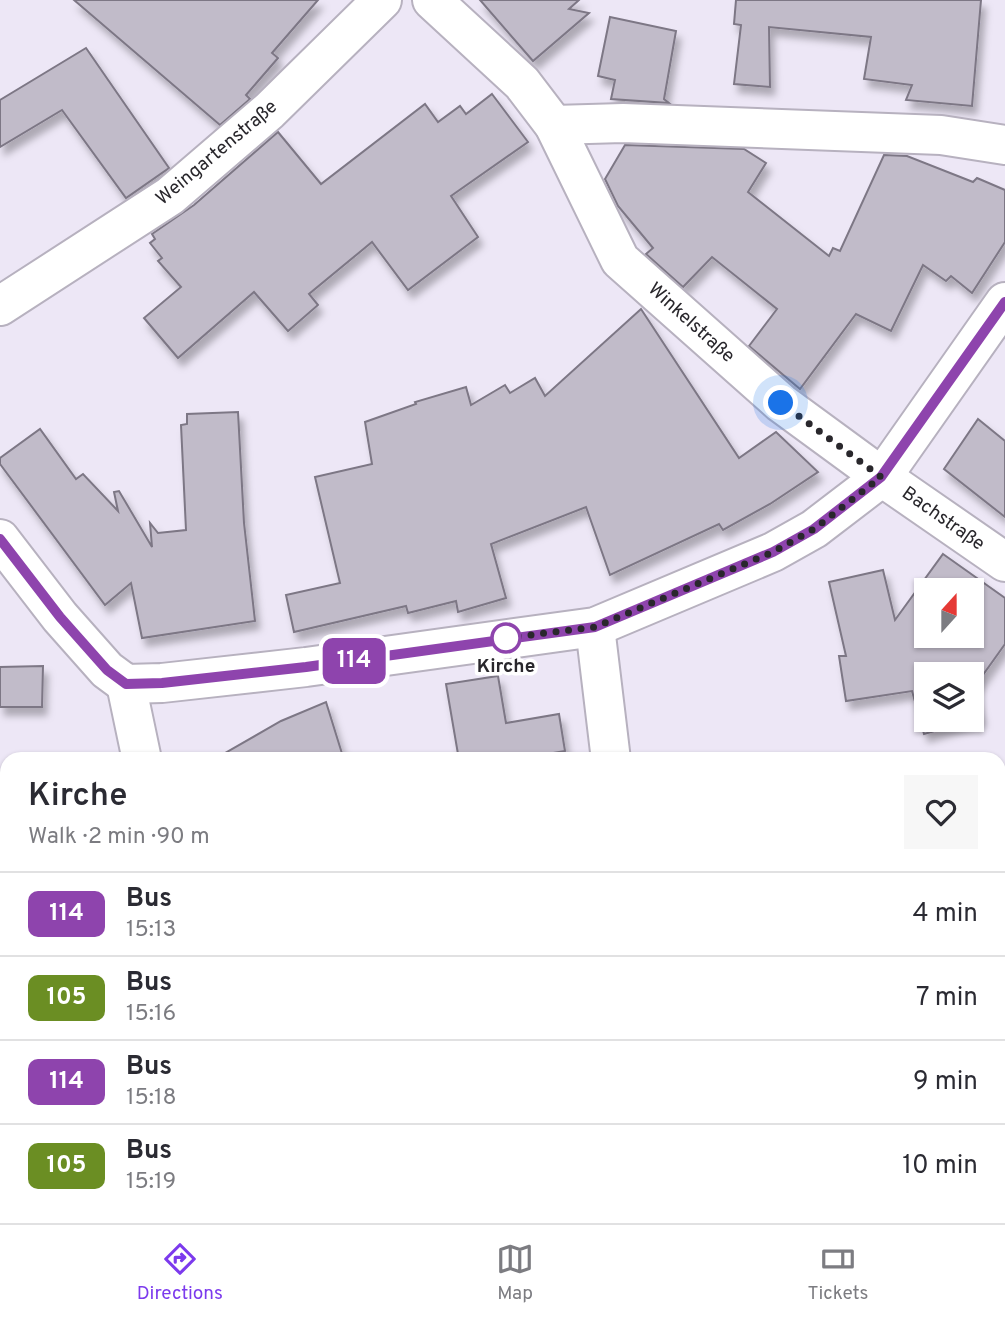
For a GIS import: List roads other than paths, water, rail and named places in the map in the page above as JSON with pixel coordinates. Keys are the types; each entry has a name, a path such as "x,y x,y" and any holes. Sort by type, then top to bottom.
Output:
{"street":[{"name":"Weingartenstraße","path":"0,306 170,196 269,111 382,0"},
{"name":"Winkelstraße","path":"432,0 522,83 554,125 621,260 781,403 881,477"},
{"path":"554,125 624,123 941,135 1005,145"},
{"path":"0,539 60,617 107,670 126,684 162,683 306,667 595,627 773,552 814,529 881,477 1005,302"},
{"name":"Bachstraße","path":"881,477 1005,562"},
{"path":"595,627 610,752"},
{"path":"126,684 140,752"}],"place":[{"name":"Kirche","path":"506,638"}]}
